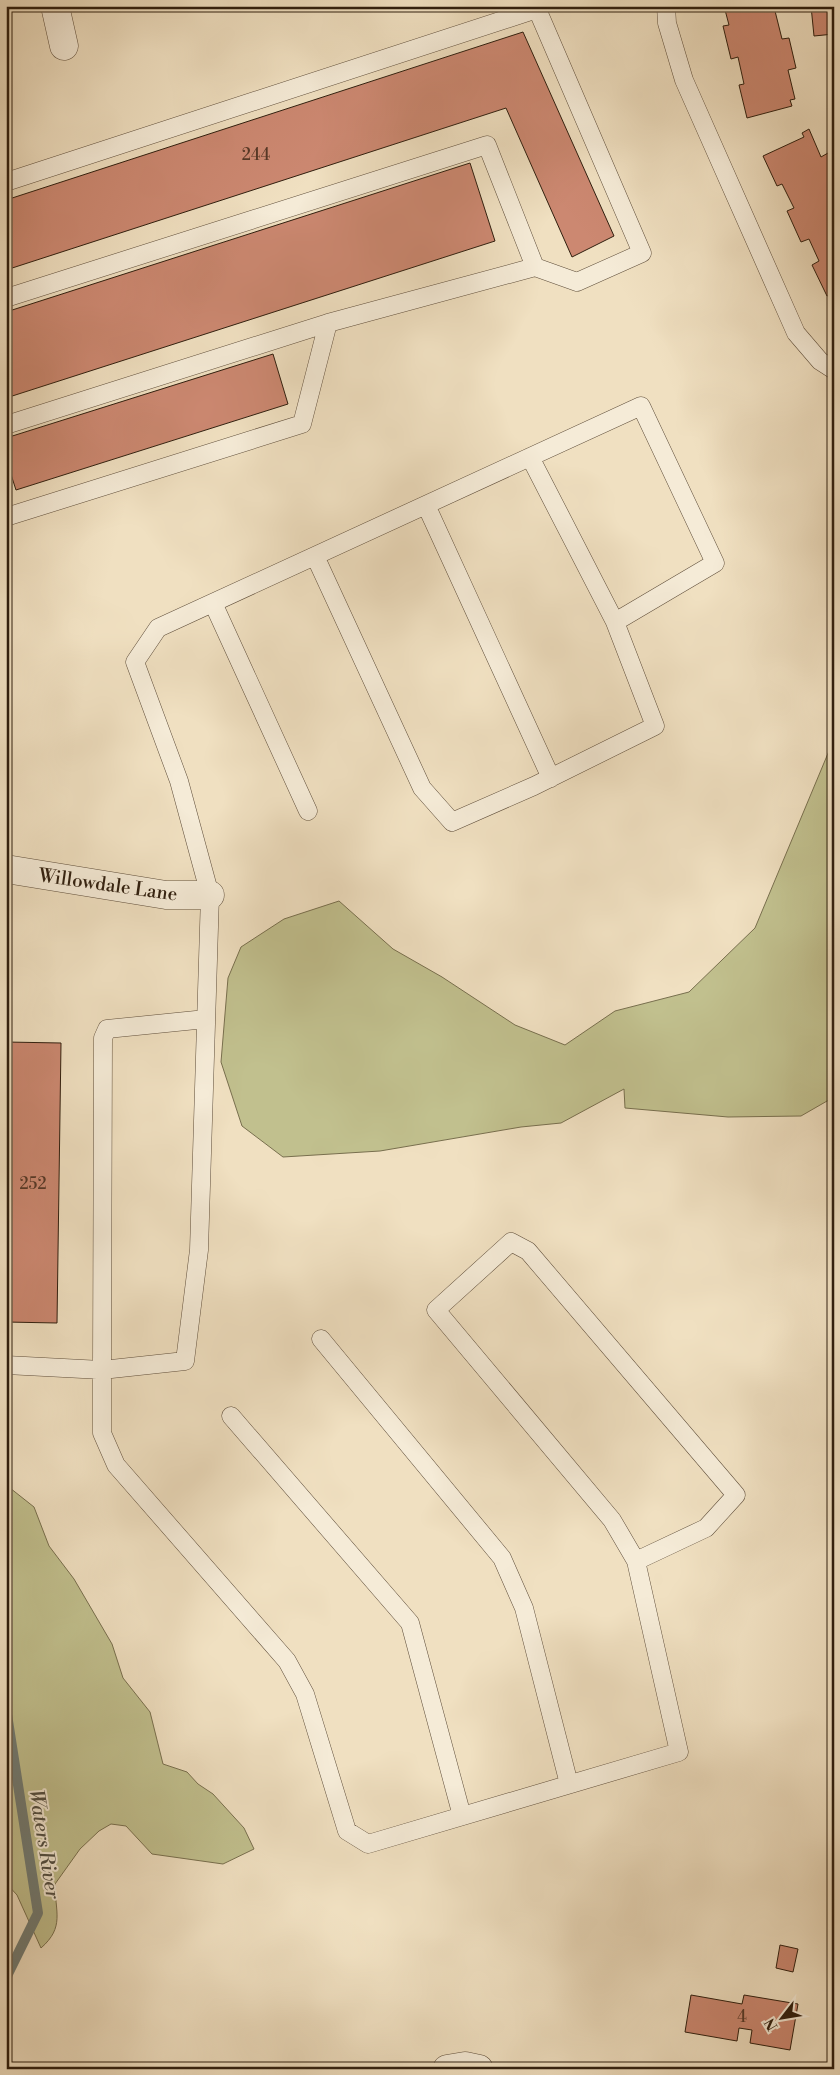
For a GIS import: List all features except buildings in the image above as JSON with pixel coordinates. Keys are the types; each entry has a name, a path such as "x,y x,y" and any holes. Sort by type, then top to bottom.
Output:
{"street":[{"path":"55,6 64,46"},
{"name":"Willowdale Lane","path":"6,869 166,895 210,895"},
{"path":"447,2069 465,2066 479,2069"}],"lane":[{"path":"666,6 667,23 684,80 796,333 820,361 834,370"},
{"path":"6,182 537,9 642,253 577,282 535,267 328,323 6,425"},
{"path":"6,298 487,145 535,267"},
{"path":"6,517 302,424 328,323"},
{"path":"6,1365 102,1370 185,1361 199,1250 210,895 179,781 135,662 158,628 641,406 716,563 614,622"},
{"path":"315,556 422,788 452,822 550,778 655,726 614,622 530,456"},
{"path":"426,504 550,778"},
{"path":"213,603 308,811"},
{"path":"206,1019 107,1029 103,1038 102,1432 116,1465 287,1661 306,1694 347,1831 368,1844 679,1752 636,1561 612,1520 436,1310 511,1242 528,1251 736,1495 706,1528 636,1561"},
{"path":"321,1339 502,1558 524,1608 569,1784"},
{"path":"231,1416 410,1623 462,1816"}],"shaded area":[{"path":"834,739 834,1097 801,1116 728,1117 625,1108 624,1089 561,1123 521,1127 380,1151 283,1157 242,1126 221,1062 228,978 241,947 284,919 339,901 393,949 442,977 515,1025 565,1045 615,1011 689,992 755,928"},
{"path":"6,1488 10,1488 34,1507 49,1546 74,1579 112,1644 123,1678 150,1712 163,1764 187,1772 198,1784 213,1794 244,1828 254,1849 223,1864 152,1854 126,1826 111,1824 99,1831 80,1849 55,1884 56,1926 41,1948 17,1895 6,1883"}],"waterway":[{"name":"Waters River","path":"6,1708 38,1913 6,1978"}]}
